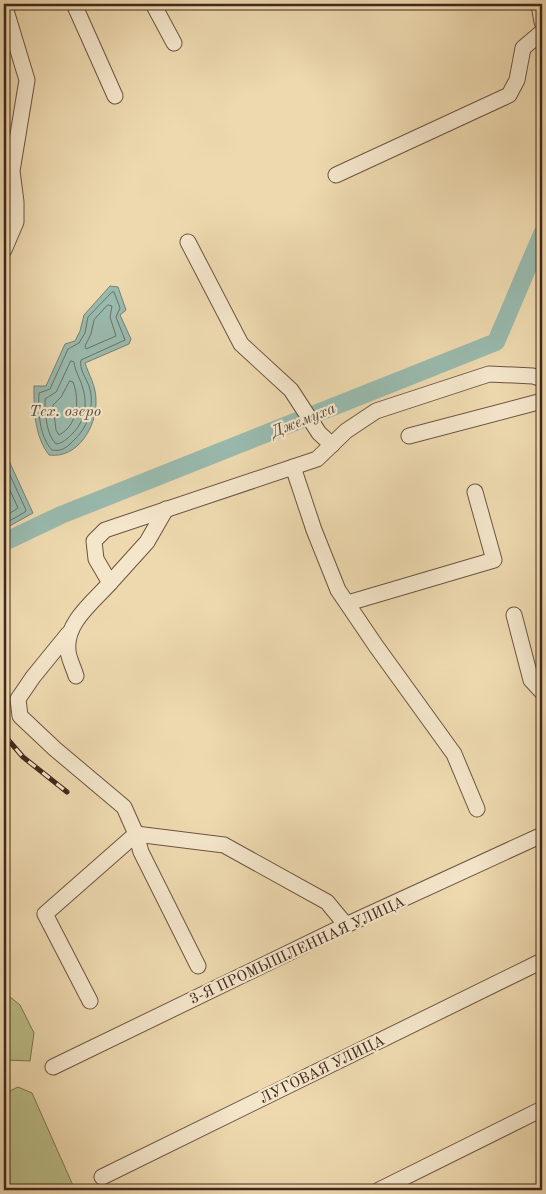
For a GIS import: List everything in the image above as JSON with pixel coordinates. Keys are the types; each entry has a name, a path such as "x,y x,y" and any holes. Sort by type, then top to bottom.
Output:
{"street":[{"path":"4,4 27,80 12,170 16,202 16,222 4,250"},
{"path":"74,4 115,96"},
{"path":"153,4 174,43"},
{"path":"539,4 542,22"},
{"path":"336,175 509,96 517,80 523,48 542,32"},
{"path":"188,242 241,344 290,390 320,433 332,445"},
{"path":"110,583 96,558 94,541 106,530 317,459 346,431 376,411 489,374 533,376 542,379"},
{"path":"409,436 542,401"},
{"path":"293,467 314,530 338,590 454,754 477,809"},
{"path":"348,603 494,560 475,492"},
{"path":"166,509 147,542 79,617 18,699 20,716 124,807 136,834 141,852 198,966"},
{"path":"514,615 531,680 542,692"},
{"path":"68,634 68,651 76,676"},
{"path":"90,1002 45,914 136,834 224,845 327,902 346,925"},
{"name":"3-Я ПРОМЫШЛЕННАЯ УЛИЦА","path":"52,1067 346,925 542,835"},
{"name":"ЛУГОВАЯ УЛИЦА","path":"102,1177 542,961"},
{"path":"379,1190 542,1109"}],"green space":[{"path":"4,992 20,1005 34,1033 30,1061 5,1060 4,1058"},
{"path":"18,1087 32,1093 75,1190 4,1190 4,1094"}],"water":[{"name":"Тех. озеро","path":"110,286 118,287 126,310 120,315 131,339 129,344 85,363 96,395 93,420 84,439 77,446 69,452 49,455 40,439 38,431 34,386 46,386 65,344 75,341 84,315"},
{"name":"Тех. озеро","path":"4,450 33,513 4,529"}],"waterway":[{"name":"Джемуха","path":"4,542 61,515 496,342 542,234"}],"railway":[{"path":"4,735 23,757 67,792"}]}
